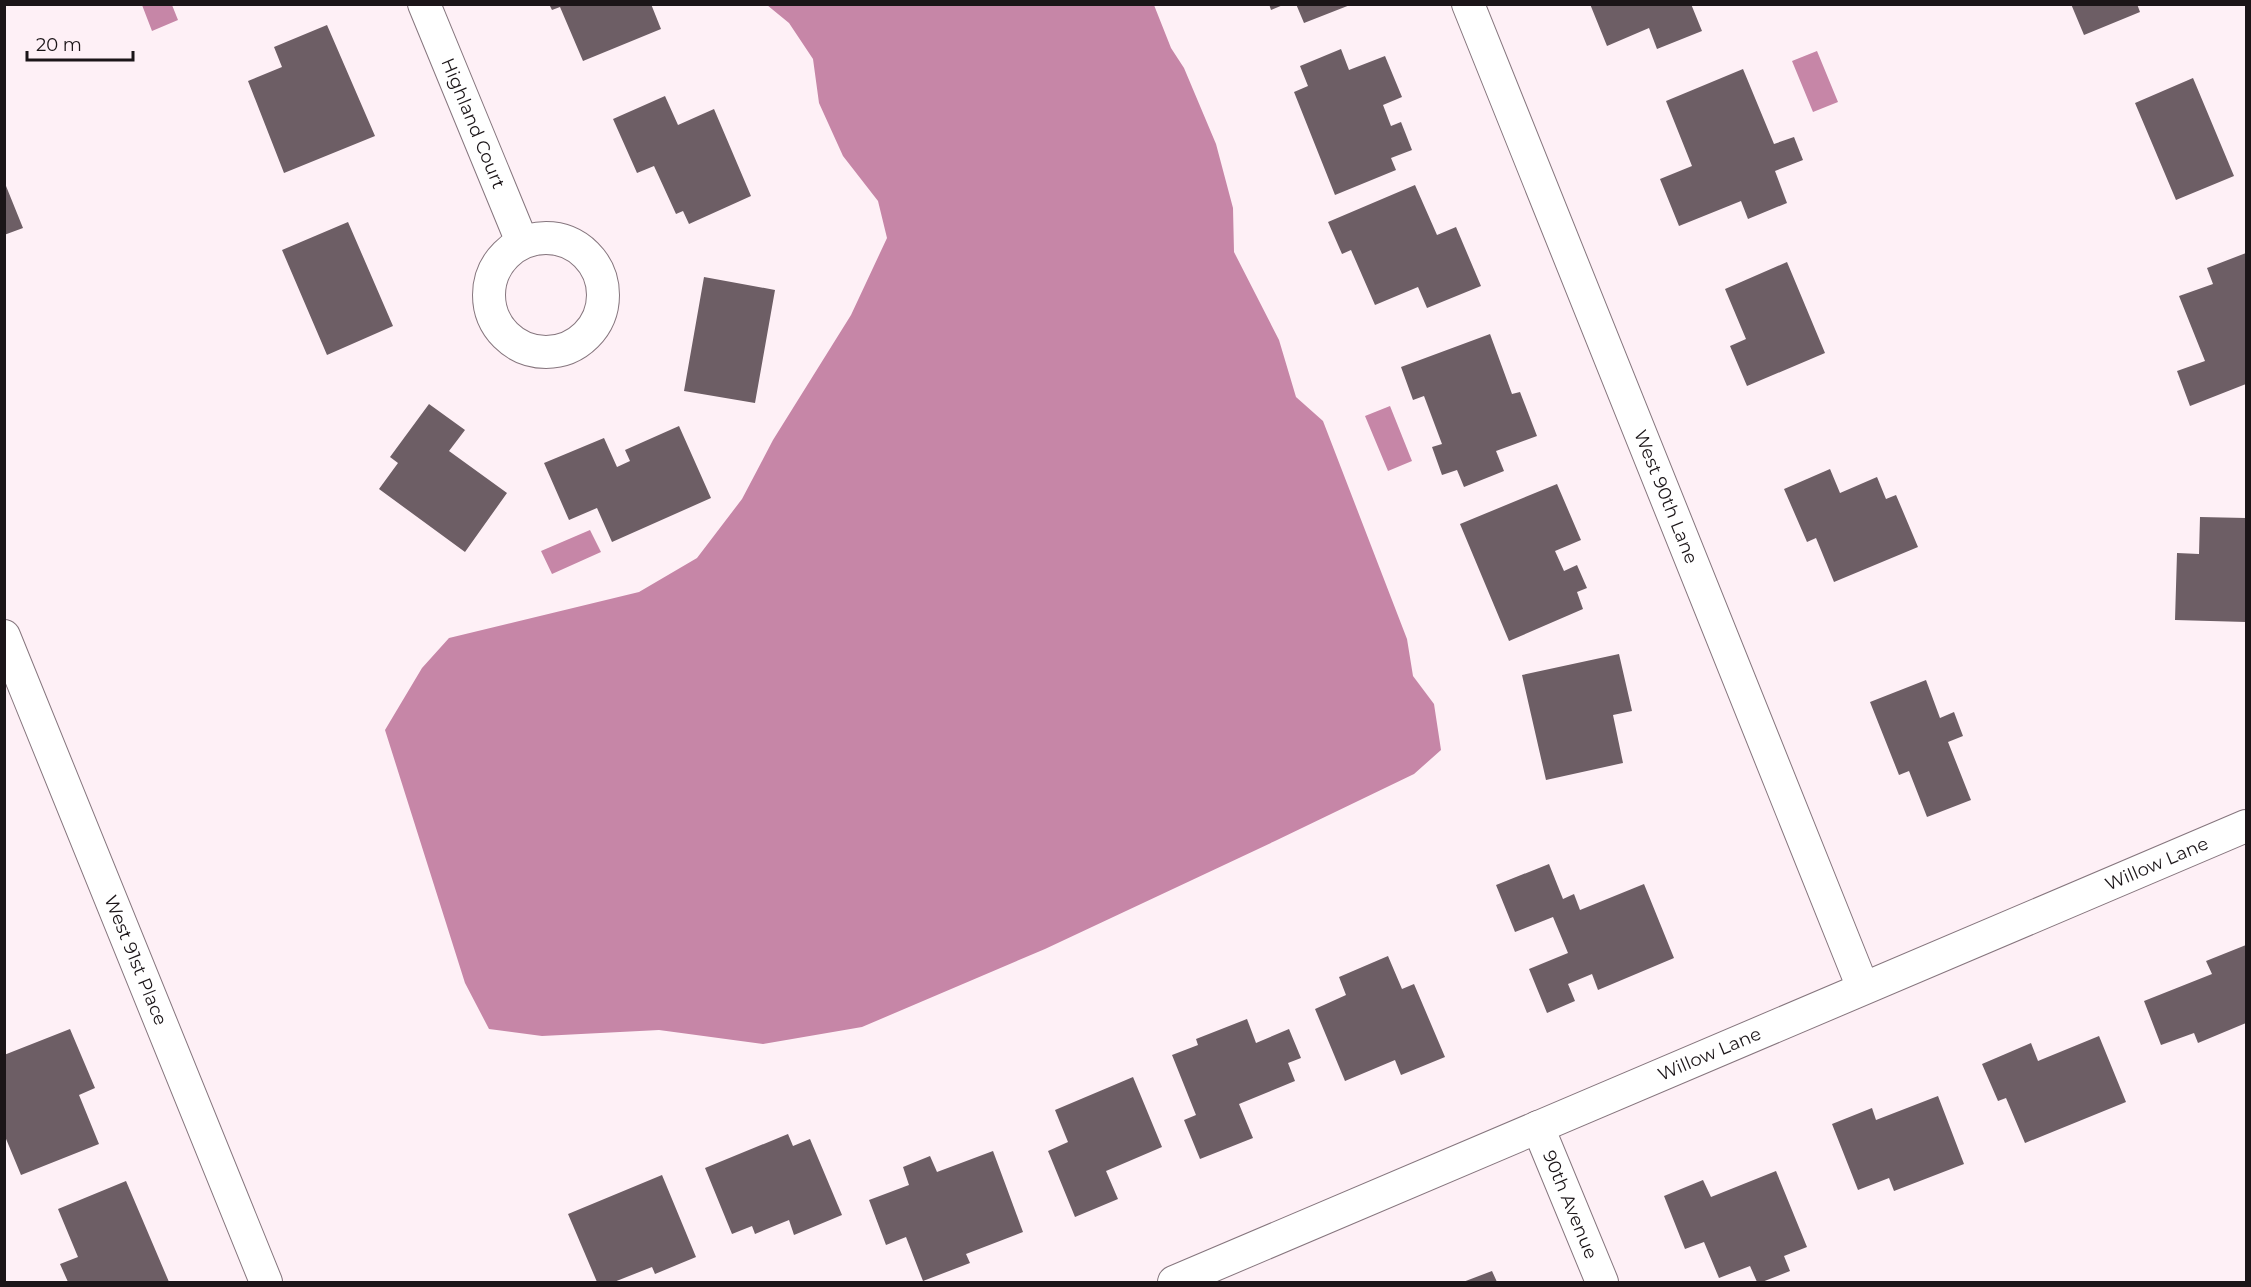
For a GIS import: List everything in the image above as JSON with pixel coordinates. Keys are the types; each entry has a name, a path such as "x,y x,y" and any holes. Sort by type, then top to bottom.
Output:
{"street":[{"name":"Highland Court","path":"424,4 522,243"},
{"name":"West 90th Lane","path":"1468,4 1863,988"},
{"name":"West 91st Place","path":"4,636 266,1282"},
{"name":"Willow Lane","path":"1174,1282 2247,825"},
{"name":"90th Avenue","path":"1538,1127 1602,1282"}],"shaded area":[{"path":"142,5 172,5 178,20 152,31"},
{"path":"767,5 1154,5 1171,48 1184,68 1216,144 1233,208 1234,252 1279,340 1296,397 1323,421 1407,639 1413,676 1434,704 1441,750 1414,774 1275,841 1045,949 862,1027 763,1044 659,1030 542,1036 489,1029 465,983 385,730 422,668 449,638 639,592 697,558 742,499 773,440 851,315 887,238 878,201 843,156 819,103 813,59 789,23"},
{"path":"1817,51 1838,102 1813,112 1792,61"},
{"path":"1390,406 1412,461 1388,471 1365,416"},
{"path":"590,530 601,552 552,574 541,551"}],"building":[{"path":"549,4 651,4 661,29 583,61 560,7 552,10"},
{"path":"1269,4 1283,4 1283,5 1271,10"},
{"path":"1296,4 1350,4 1350,5 1304,23"},
{"path":"1590,4 1691,4 1702,31 1657,49 1649,28 1607,46"},
{"path":"2071,4 2137,4 2140,12 2084,35"},
{"path":"327,25 375,136 284,173 248,81 282,67 274,47"},
{"path":"1341,49 1349,70 1385,56 1402,97 1383,105 1391,126 1401,122 1412,150 1391,158 1396,170 1335,195 1294,92 1308,86 1300,66"},
{"path":"1743,69 1774,144 1794,137 1803,160 1775,171 1787,203 1748,219 1741,201 1679,226 1660,179 1692,166 1666,101"},
{"path":"2193,78 2234,176 2176,200 2135,103"},
{"path":"665,96 678,125 714,109 751,196 689,224 683,211 676,214 654,166 637,173 613,119"},
{"path":"4,181 23,228 4,235"},
{"path":"1415,185 1437,235 1456,227 1481,286 1427,308 1418,287 1375,305 1351,250 1342,254 1328,222"},
{"path":"348,222 393,326 327,355 282,250"},
{"path":"2246,253 2246,384 2190,406 2177,371 2205,361 2179,296 2213,284 2207,268"},
{"path":"1787,262 1825,353 1747,386 1730,346 1746,339 1725,289"},
{"path":"704,277 775,290 755,403 684,391"},
{"path":"1490,334 1512,394 1520,392 1537,436 1496,451 1504,471 1464,487 1457,470 1442,475 1432,447 1442,444 1424,396 1413,400 1401,367"},
{"path":"429,404 465,430 449,451 507,493 465,552 379,489 398,463 390,457"},
{"path":"679,426 711,498 612,542 597,508 569,520 544,463 604,438 617,467 630,461 625,450"},
{"path":"1830,469 1840,493 1877,477 1886,499 1896,495 1918,547 1834,582 1816,538 1807,542 1784,489"},
{"path":"1557,484 1581,540 1555,551 1564,571 1577,565 1587,588 1577,592 1583,609 1509,641 1460,524"},
{"path":"2200,517 2246,518 2246,622 2175,620 2177,553 2199,554"},
{"path":"1619,654 1632,711 1613,715 1623,763 1546,780 1522,675"},
{"path":"1926,680 1940,718 1954,712 1963,736 1948,742 1971,800 1927,817 1909,771 1899,775 1870,702"},
{"path":"1549,864 1563,899 1574,894 1580,910 1644,884 1674,958 1598,990 1592,974 1568,984 1575,1001 1547,1013 1529,969 1568,953 1553,917 1515,932 1496,885"},
{"path":"2246,945 2246,1023 2198,1043 2194,1033 2161,1045 2144,1001 2212,974 2206,961"},
{"path":"1388,956 1402,989 1414,984 1445,1057 1401,1075 1395,1060 1345,1081 1315,1009 1346,995 1339,977"},
{"path":"1247,1019 1256,1043 1289,1029 1301,1058 1288,1063 1295,1081 1239,1104 1253,1138 1200,1159 1184,1120 1196,1115 1172,1055 1198,1045 1196,1039"},
{"path":"70,1029 95,1088 79,1095 99,1144 21,1175 4,1134 4,1055"},
{"path":"2099,1036 2126,1102 2025,1143 2006,1098 1998,1101 1982,1064 2031,1043 2038,1061"},
{"path":"1133,1077 1162,1147 1106,1171 1118,1199 1075,1217 1048,1151 1068,1142 1055,1110"},
{"path":"1938,1096 1964,1164 1894,1191 1889,1178 1858,1190 1832,1124 1872,1108 1876,1120"},
{"path":"788,1134 793,1146 810,1139 842,1215 794,1235 789,1220 755,1234 752,1226 732,1234 705,1168"},
{"path":"993,1151 1023,1232 966,1254 970,1263 923,1281 906,1237 886,1245 869,1200 909,1185 903,1167 930,1156 937,1172"},
{"path":"1776,1171 1807,1247 1784,1256 1790,1271 1762,1282 1757,1282 1750,1266 1719,1278 1704,1242 1685,1249 1664,1196 1703,1180 1711,1197"},
{"path":"662,1175 696,1257 655,1274 652,1267 614,1282 597,1282 568,1214"},
{"path":"126,1181 169,1282 68,1282 60,1264 78,1257 58,1209"},
{"path":"1492,1271 1497,1282 1463,1282"}]}
